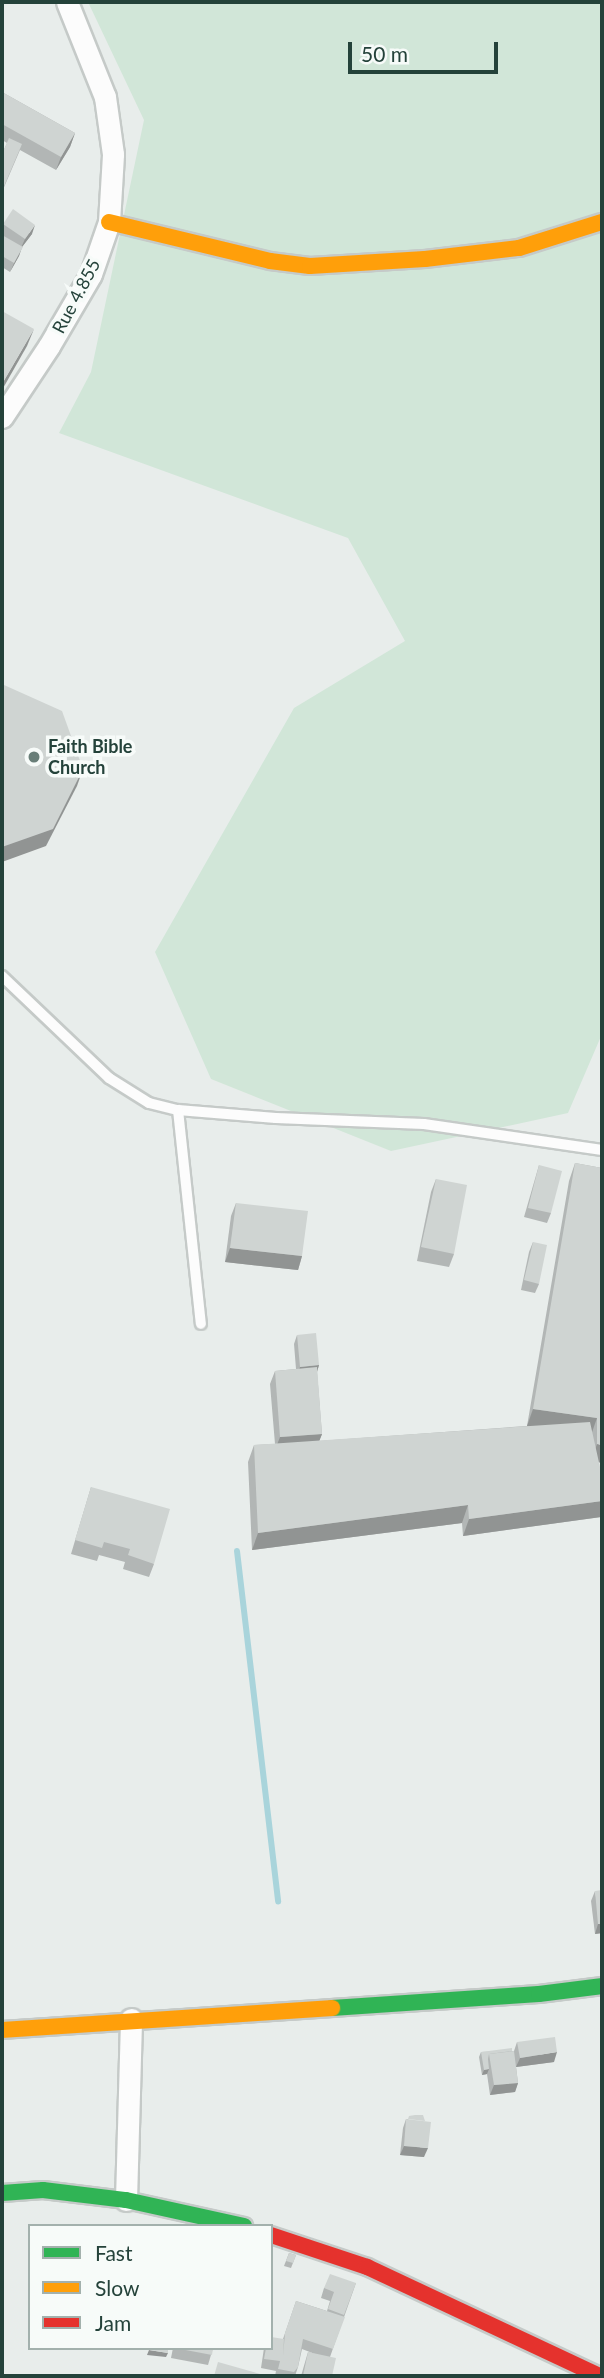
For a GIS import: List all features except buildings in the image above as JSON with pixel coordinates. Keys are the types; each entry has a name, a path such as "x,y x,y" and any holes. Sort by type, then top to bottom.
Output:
{"main road":[{"path":"109,222 270,261 310,266 425,259 519,248 602,222"},
{"path":"2,2031 539,1993 602,1986"},
{"path":"2,2193 43,2190 126,2200 235,2224"},
{"path":"273,2236 367,2267 600,2376"}],"street":[{"name":"Rue 4.855","path":"2,417 49,346 91,274 109,222 113,154 105,97 68,2"},
{"path":"126,2200 131,2020"}],"lane":[{"path":"2,976 109,1078 149,1103 178,1110 424,1124 602,1150"},
{"path":"178,1110 201,1324"}],"green space":[{"path":"88,2 602,2 602,1034 568,1113 391,1151 211,1079 155,952 294,708 405,641 348,538 59,433 91,372 144,120"}],"waterway":[{"path":"237,1551 278,1902"}],"traffic: fast":[{"path":"332,2008 539,1994 602,1986"},
{"path":"2,2193 43,2190 126,2200 235,2224"}],"traffic: slow":[{"path":"109,222 270,261 310,266 425,259 519,248 602,222"},
{"path":"2,2030 332,2008"}],"traffic: jam":[{"path":"273,2236 367,2267 600,2376"}],"place":[{"name":"Faith Bible Church","path":"34,757"}]}
